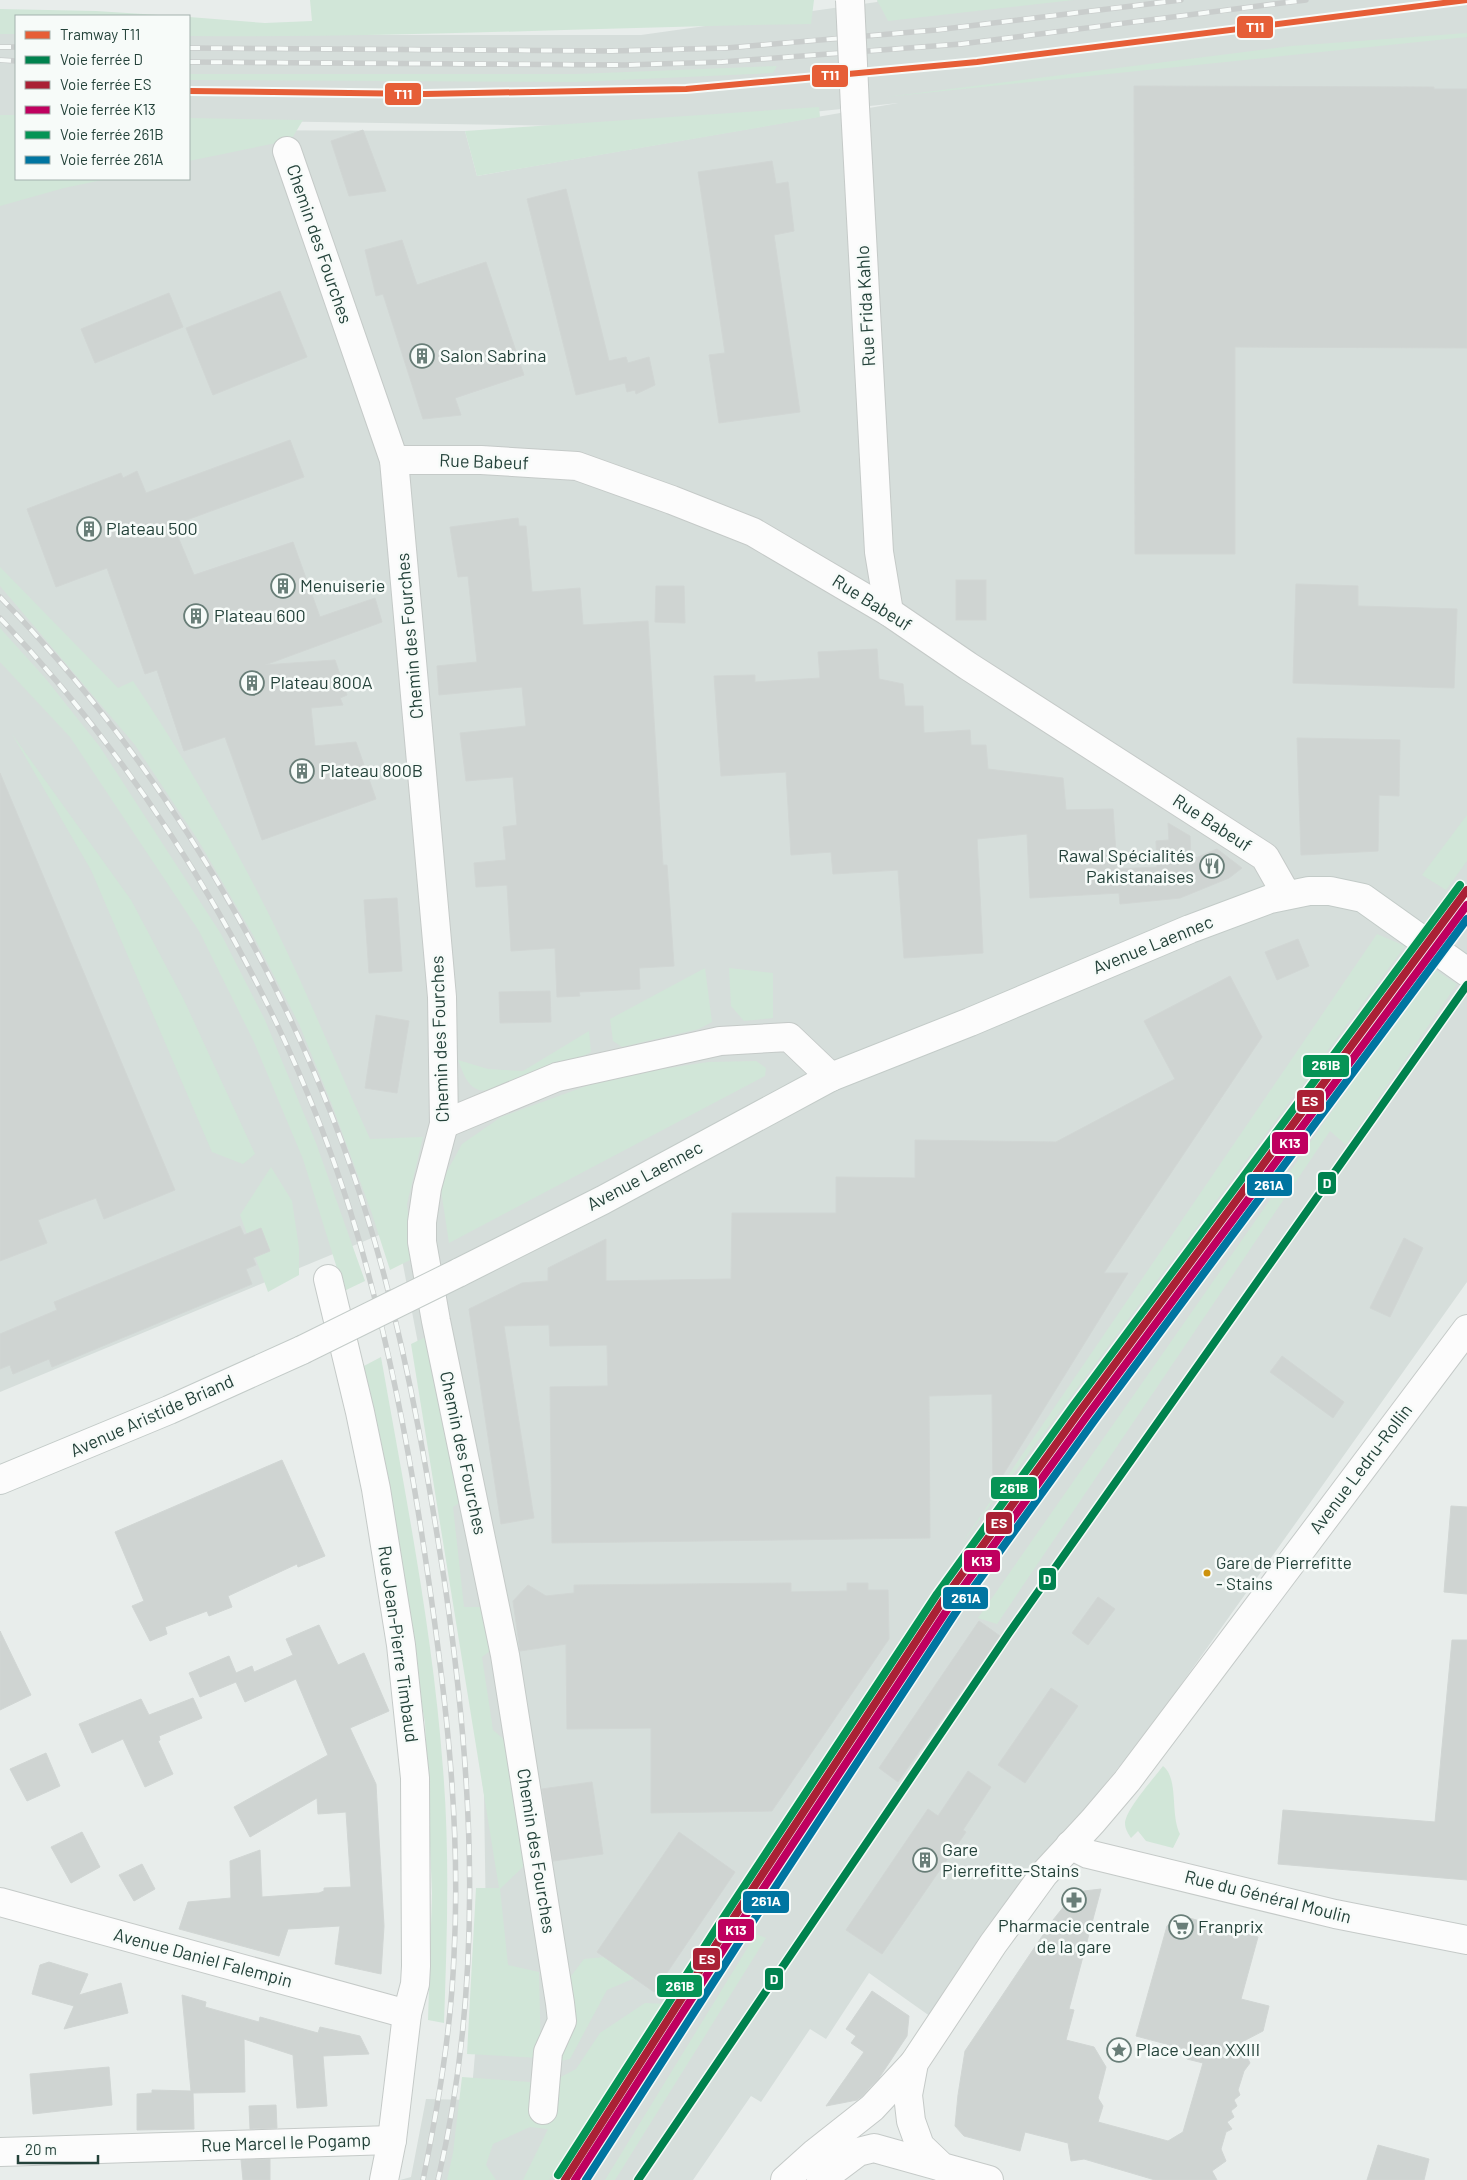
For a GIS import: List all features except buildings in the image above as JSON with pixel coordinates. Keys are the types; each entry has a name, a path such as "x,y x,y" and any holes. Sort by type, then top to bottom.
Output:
{"street":[{"name":"Rue Frida Kahlo","path":"850,0 879,552 889,612"},
{"name":"Chemin des Fourches","path":"287,151 394,460 442,997 444,1124 426,1188 422,1242 436,1322 505,1655 560,2002 562,2021 548,2052 544,2100"},
{"name":"Rue Babeuf","path":"394,460 481,460 577,466 672,500 753,532 889,612 968,666 1265,857 1286,894"},
{"name":"Avenue Laennec","path":"302,1350 603,1200 831,1077 970,1022 1190,929 1286,894 1330,891 1362,898 1467,972"},
{"path":"444,1124 557,1077 720,1041 788,1037 831,1077"},
{"name":"Rue Jean-Pierre Timbaud","path":"328,1279 360,1412 376,1489 409,1704 415,1778 415,1984 407,2014 392,2140 384,2180"},
{"name":"Avenue Ledru-Rollin","path":"914,2064 1004,1928 1044,1874 1121,1787 1184,1707 1228,1645 1467,1329"},
{"name":"Avenue Aristide Briand","path":"0,1480 160,1414 302,1350"},
{"name":"Rue du Général Moulin","path":"1070,1846 1088,1854 1335,1914 1467,1940"},
{"name":"Avenue Daniel Falempin","path":"0,1902 407,2014"},
{"path":"914,2064 908,2095 911,2121 920,2146 942,2168"},
{"path":"785,2180 815,2153 872,2108 914,2064"},
{"name":"Rue Marcel le Pogamp","path":"0,2152 392,2140"},
{"path":"821,2180 858,2152 874,2148 989,2180"}],"shaded area":[{"path":"878,0 1467,0 1467,1282 1148,1731 1037,1868 934,2019 869,1973 826,2039 810,2029 761,2102 751,2096 693,2180 400,2180 411,2177 426,2099 471,2100 486,1928 484,1794 430,1406 396,1228 0,1392 0,136 15,180 190,180 190,130 465,131 477,176 898,103 803,113 571,126 190,120 190,35 641,35 877,2"},
{"path":"0,31 15,32 15,118 0,117"}],"green space":[{"path":"310,0 814,0 811,24 422,34 190,36 190,17 265,23 312,21"},
{"path":"877,0 1074,0 888,21"},
{"path":"0,9 96,11 158,15 15,15 15,34 0,34"},
{"path":"1467,33 1467,37 886,97 1291,46"},
{"path":"777,66 773,73 576,82 190,80 190,74 576,74"},
{"path":"819,107 820,117 477,176 465,131"},
{"path":"0,115 15,115 15,180 102,180 64,188 0,206"},
{"path":"190,118 303,120 291,140 190,161"},
{"path":"0,567 118,688 133,681 178,750 263,903 370,1139 423,1137 407,1204 412,1259 390,1270 371,1211 332,1105 299,1024 253,935 198,840 135,745 0,586"},
{"path":"0,628 46,679 100,747 221,934 265,1020 316,1143 365,1281 344,1291 303,1159 254,1042 199,931 70,737 0,662"},
{"path":"12,734 131,900 183,998 255,1154 243,1164 212,1152 91,870"},
{"path":"1467,815 1467,861 1446,890 1422,875"},
{"path":"1377,934 1405,946 960,1546"},
{"path":"705,968 712,1022 699,1029 622,1047 613,1041 610,1019"},
{"path":"729,968 773,973 773,1018 744,1021 731,1006"},
{"path":"1432,968 1457,984 1346,1145 1330,1131 997,1624 978,1618"},
{"path":"589,1031 591,1052 517,1083 487,1090 479,1090 471,1085 458,1060 488,1069 523,1071"},
{"path":"756,1061 766,1068 765,1076 449,1243 440,1184 462,1144 501,1117 611,1077 708,1062"},
{"path":"271,1167 292,1201 299,1248 299,1275 268,1292 240,1215"},
{"path":"440,1330 469,1497 453,1507 464,1607 486,1607 490,1651 482,1657 493,1730 508,1743 527,1863 500,1889 508,1965 539,1972 541,2058 467,2054 476,1888 499,1888 411,1344"},
{"path":"381,1357 425,1614 443,1769 447,1865 444,2023 428,2020 432,1894 425,1723 362,1367"},
{"path":"1163,1766 1171,1779 1175,1817 1180,1834 1173,1848 1146,1841 1138,1831 1131,1838 1125,1825 1135,1802"},
{"path":"756,1934 766,1938 615,2180 605,2180"},
{"path":"615,1956 637,1977 607,1990 570,2059 557,2062 565,1984 584,1959"},
{"path":"645,2003 667,2004 549,2180 523,2180 548,2129 530,2127 493,2144 486,2165 496,2180 447,2180 453,2153 462,2077 530,2082 555,2080 576,2069 600,2033"}],"railway":[{"path":"190,48 612,51 726,48 936,30 1181,0"},
{"path":"190,62 625,65 722,62 961,44 1306,0"},
{"path":"0,47 15,47"},
{"path":"0,60 15,61"},
{"path":"0,597 65,669 127,746 183,827 235,912 281,1000 321,1090 356,1182 384,1275 411,1390 439,1546 455,1659 468,1808 470,1883 463,2032 453,2106 438,2180"},
{"path":"0,618 60,685 116,756 168,830 216,908 259,988 298,1071 331,1155 359,1240 399,1403 421,1527 446,1713 454,1810 456,1907 450,2012 443,2068 423,2180"}],"tram line":[{"name":"T11","path":"190,91 425,94 686,89 977,62 1467,0"}],"rail line":[{"name":"261B","path":"558,2175 716,1929 937,1594 1073,1406 1460,885"},
{"name":"ES","path":"565,2180 723,1934 944,1599 1080,1411 1467,890"},
{"name":"K13","path":"575,2180 730,1939 951,1604 1087,1416 1467,905"},
{"name":"261A","path":"586,2180 958,1609 1094,1421 1467,919"},
{"name":"D","path":"638,2180 1009,1633 1467,985"}],"place":[{"name":"Salon Sabrina","path":"422,356"},
{"name":"Plateau 500","path":"89,529"},
{"name":"Menuiserie","path":"283,586"},
{"name":"Plateau 600","path":"196,616"},
{"name":"Plateau 800A","path":"252,683"},
{"name":"Plateau 800B","path":"302,771"},
{"name":"Rawal Spécialités Pakistanaises","path":"1212,866"},
{"name":"Gare de Pierrefitte - Stains","path":"1207,1573"},
{"name":"Gare Pierrefitte-Stains","path":"925,1860"},
{"name":"Pharmacie centrale de la gare","path":"1074,1900"},
{"name":"Franprix","path":"1181,1927"},
{"name":"Place Jean XXIII","path":"1119,2050"}]}
